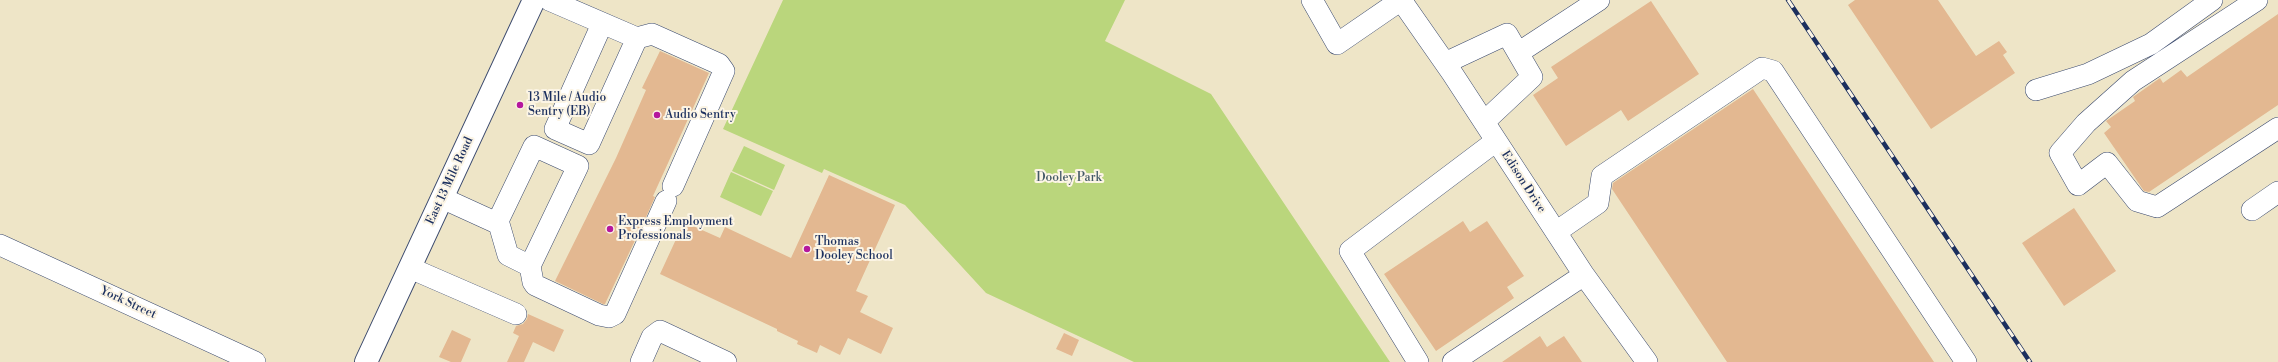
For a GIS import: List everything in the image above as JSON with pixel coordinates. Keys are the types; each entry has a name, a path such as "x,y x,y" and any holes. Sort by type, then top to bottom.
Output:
{"main road":[{"name":"East 13 Mile Road","path":"366,362 534,0"}],"street":[{"path":"497,223 534,146 578,166 530,266 532,282 535,285 598,315 609,317 615,314 724,71 719,64 652,34 637,38 548,0"},
{"path":"1312,0 1337,44 1401,0"},
{"name":"Edison Drive","path":"1401,0 1484,122 1584,275 1647,362"},
{"path":"1518,54 1599,0"},
{"path":"2036,90 2088,74 2151,44 2212,0"},
{"path":"2257,0 2133,81 2086,123 2060,153 2078,185 2107,164 2137,201 2157,207 2278,128"},
{"path":"602,24 555,129 589,144 637,38"},
{"path":"1445,64 1507,34 1532,77 1484,122"},
{"path":"1556,232 1598,203 1602,176 1762,68 1773,70 1966,362"},
{"path":"1418,362 1350,251 1496,141"},
{"path":"2252,210 2278,192"},
{"path":"442,198 497,223 503,231 508,255 530,266"},
{"name":"York Street","path":"0,244 255,362"},
{"path":"410,268 516,314"},
{"path":"1453,362 1584,275"},
{"path":"641,362 652,337 660,331 726,362"}],"green space":[{"name":"Dooley Park","path":"783,0 1125,0 1105,41 1211,94 1390,362 1134,362 986,293 905,205 824,169 822,173 723,129"},
{"path":"744,146 785,165 774,190 732,171"},
{"path":"731,172 773,191 761,216 720,197"}],"building":[{"path":"1855,0 1938,0 1976,56 1999,41 2007,52 2003,55 2015,73 1931,129 1848,5"},
{"path":"1651,1 1699,74 1628,121 1621,110 1566,146 1533,95 1558,78 1551,67"},
{"path":"2278,14 2278,105 2149,192 2144,191 2104,133 2111,127 2106,121 2135,101 2133,97 2160,78 2163,83 2181,70 2187,77"},
{"path":"660,51 709,73 653,196 655,197 646,217 605,304 603,304 555,281 616,158 646,90 642,88"},
{"path":"1753,89 1934,362 1727,362 1612,189 1613,183"},
{"path":"829,175 895,205 856,291 868,296 860,312 893,328 881,354 848,338 840,355 820,345 817,353 797,344 798,341 777,331 777,329 660,274 684,222 720,238 725,227 791,258"},
{"path":"2074,208 2116,271 2064,306 2022,243"},
{"path":"1463,221 1470,232 1487,221 1524,276 1507,287 1514,298 1436,351 1384,274"},
{"path":"528,314 564,330 554,352 533,342 524,362 507,362 519,336 513,333 516,326 523,324 527,319"},
{"path":"452,330 471,339 461,362 451,362 439,357"},
{"path":"1064,333 1079,340 1072,356 1056,349"},
{"path":"1540,336 1547,347 1564,336 1582,362 1502,362"}],"railway":[{"path":"1788,0 2030,362"}],"place":[{"name":"13 Mile / Audio Sentry (EB)","path":"520,105"},
{"name":"Audio Sentry","path":"657,115"},
{"name":"Express Employment Professionals","path":"610,229"},
{"name":"Thomas Dooley School","path":"807,249"}]}
